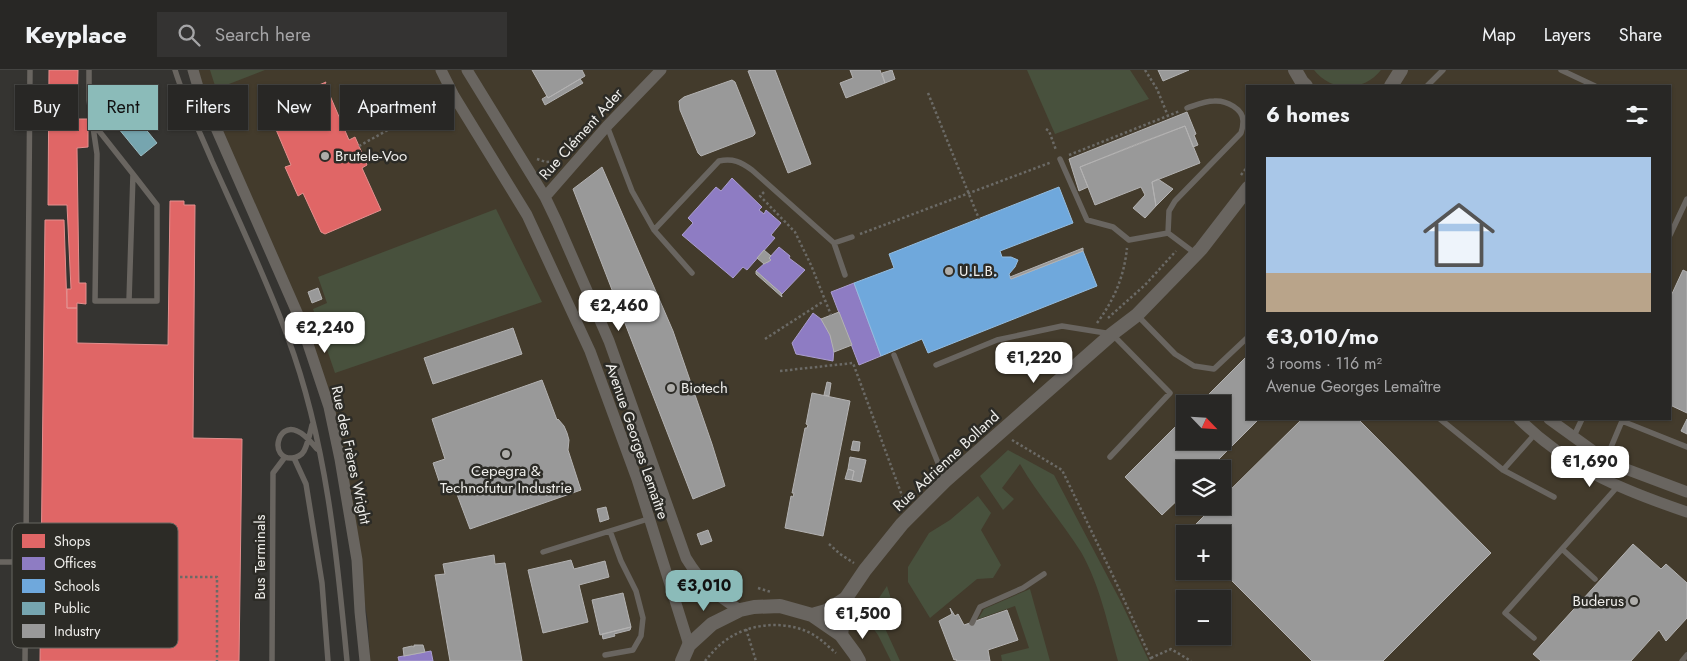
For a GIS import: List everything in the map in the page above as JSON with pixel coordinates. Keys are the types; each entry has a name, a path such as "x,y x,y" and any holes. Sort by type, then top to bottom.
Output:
{"street":[{"name":"Rue des Frères Wright","path":"194,70 198,86 299,317 329,407 357,560 365,661"},
{"name":"Avenue Georges Lemaître","path":"441,70 454,96 527,215 590,351 630,462 689,645"},
{"name":"Avenue Georges Lemaître","path":"467,70 545,197 558,222 609,341 686,558 697,577 716,595 740,610"},
{"name":"Rue Clément Ader","path":"545,197 607,126 661,70"},
{"path":"1295,70 1305,85"},
{"path":"1391,85 1401,70"},
{"name":"Rue Adrienne Bolland","path":"812,615 826,611 846,598 865,570 902,524 945,481 1112,334 1137,315 1196,254 1243,183"},
{"path":"1520,420 1561,455 1602,480 1642,497 1687,512"},
{"path":"1550,420 1606,460 1652,480 1687,492"},
{"name":"Rue Adrienne Bolland","path":"841,635 846,598"},
{"path":"682,661 689,645 712,624 740,610 754,607 780,606 812,615 841,635 856,654 859,661"}],"lane":[{"path":"26,523 30,70"},
{"path":"89,70 89,85"},
{"path":"175,70 185,101 244,231 288,337 299,370 313,422 332,521 348,661"},
{"path":"1428,85 1443,70"},
{"path":"1561,70 1593,85"},
{"path":"1168,233 1169,211 1175,201 1241,134 1244,122 1242,114 1226,102 1215,101 1188,108"},
{"path":"607,126 632,191 654,230 692,273"},
{"path":"94,130 98,154 95,301 157,302 158,205 98,130"},
{"path":"654,230 719,161 729,159 742,162 834,243 845,275"},
{"path":"1060,159 1087,220 1113,227 1129,240 1168,233 1196,254"},
{"path":"129,301 133,174"},
{"path":"1671,233 1687,200"},
{"path":"834,243 852,237"},
{"path":"1137,315 1175,354 1194,366 1214,369 1246,339"},
{"path":"936,366 997,340 1062,326 1112,334 1170,393 1110,457"},
{"path":"894,355 945,481"},
{"path":"1441,420 1503,470 1554,497"},
{"path":"1573,438 1582,420"},
{"path":"1606,460 1622,421 1687,447"},
{"path":"313,422 308,439 303,454 294,458 285,457 278,450 277,445 284,432 297,430 308,439 318,450"},
{"path":"1503,470 1535,434"},
{"name":"Bus Terminals","path":"272,661 273,473 285,457"},
{"path":"294,458 306,484 322,583 328,661"},
{"path":"1534,638 1505,614 1618,486"},
{"path":"543,552 648,518"},
{"path":"605,655 633,650 641,636 643,618 636,591 610,531"},
{"path":"1562,549 1595,579"},
{"path":"972,623 980,607 1023,588 1044,574"},
{"path":"25,648 25,661"},
{"path":"1682,661 1687,655"}],"path":[{"path":"1145,70 1157,89 1168,116"},
{"path":"928,93 979,219"},
{"path":"852,237 1060,159 1188,108"},
{"path":"1046,129 1049,131 1060,159"},
{"path":"359,146 388,130"},
{"path":"536,159 546,162 558,162 562,159"},
{"path":"770,186 760,196 795,232 811,265 831,315"},
{"path":"1091,332 1107,310 1118,289 1125,268 1129,240"},
{"path":"1091,332 1120,308 1184,245"},
{"path":"765,339 824,301"},
{"path":"780,371 853,363 904,501 899,506"},
{"path":"1017,433 1010,439 1062,470 1151,659 1171,649 1191,661"},
{"path":"829,544 856,564"},
{"path":"178,577 218,577 216,661"},
{"path":"758,588 774,593"},
{"path":"705,661 721,643 746,630 770,625 796,628 820,639 840,657"},
{"path":"746,630 756,661"}],"shaded area":[{"path":"193,70 1687,70 1687,661 370,661 368,622 340,459 329,407 217,130 248,130 248,85 199,85"}],"green space":[{"path":"210,70 265,70 226,85 215,85"},
{"path":"1027,70 1130,70 1149,99 1055,134"},
{"path":"1314,70 1381,70 1366,82 1357,85 1338,85 1321,77"},
{"path":"496,209 542,302 335,373 313,309 327,303 318,277"},
{"path":"1008,450 1054,475 1121,602 1149,661 1118,661 1103,605 1088,565 1074,541 1034,487 1020,464 1002,488 1014,499 1003,510 980,476"},
{"path":"978,496 991,513 981,530 1001,565 993,578 977,579 930,618 908,582 908,567 929,533 950,520"},
{"path":"887,586 891,599 878,613 900,661 891,661 878,635 870,624 871,610"},
{"path":"1030,589 1050,661 1002,661 1001,655 1029,648 1015,606 978,619 984,609"}],"building: Shops":[{"path":"49,70 78,70 78,85 49,85"},
{"name":"Brutele-Voo","path":"330,96 340,119 340,130 345,130 349,140 355,137 367,165 362,168 381,210 325,234 321,232 303,193 298,196 285,167 291,165 276,130 330,130"},
{"path":"78,119 88,119 88,147 77,148 79,283 86,283 86,304 77,303 77,308 67,308 67,289 71,289 67,205 48,205 49,130 78,130"},
{"path":"170,201 184,201 184,205 195,205 193,438 242,439 239,661 40,661 40,648 178,648 178,523 42,523 45,220 64,220 67,308 77,308 77,343 168,345"}],"building: Offices":[{"path":"732,178 762,207 759,210 764,214 766,210 781,223 771,235 775,238 747,270 743,267 733,278 682,235 693,223 688,218 716,187 721,191"},
{"path":"779,247 790,256 789,258 805,270 782,294 756,271 771,260 769,258"},
{"path":"854,283 881,356 859,365 831,292"},
{"path":"813,313 821,319 830,335 834,348 833,361 796,354 792,343"},
{"path":"431,651 433,661 399,661 398,657"}],"building: Schools":[{"name":"U.L.B.","path":"1059,187 1073,223 1000,251 1002,257 1011,257 1018,260 1009,274 1011,279 1083,251 1097,286 928,353 922,339 881,356 854,283 894,268 889,254"}],"building: Public":[{"path":"120,130 146,130 157,143 141,156"}],"building: Industry":[{"path":"532,70 582,70 585,76 548,98"},
{"path":"775,70 811,164 788,173 748,71"},
{"path":"850,70 880,70 885,83 846,98 840,83 853,78"},
{"path":"892,70 895,79 885,83 882,73"},
{"path":"1158,70 1189,70 1163,81"},
{"path":"580,79 583,83 545,105 542,99 547,96 548,98"},
{"path":"732,80 735,82 755,134 701,156 680,110 679,101 684,97"},
{"path":"1187,112 1196,134 1194,135 1198,145 1193,147 1185,126 1137,144 1080,167 1088,187 1079,191 1069,159"},
{"path":"1185,126 1200,163 1152,182 1156,206 1145,218 1133,208 1145,195 1141,187 1095,205 1080,167"},
{"name":"Biotech","path":"602,167 673,331 725,486 693,499 573,189"},
{"path":"1158,179 1173,189 1156,206 1152,182"},
{"path":"1083,248 1083,251 1011,279 1010,277"},
{"path":"764,250 771,256 769,258 771,260 764,264 757,258"},
{"path":"1683,270 1687,272 1687,413 1671,405 1671,296"},
{"path":"756,271 781,293 782,297 756,274"},
{"path":"318,288 322,299 312,303 308,292"},
{"path":"839,312 852,345 834,352 830,335 821,319"},
{"path":"513,328 522,354 433,384 424,358"},
{"path":"1246,357 1246,420 1258,420 1231,447 1231,395 1208,395"},
{"name":"Cepegra & Technofutur Industrie","path":"542,380 557,420 564,426 567,433 569,440 568,450 581,490 470,529 455,489 443,493 433,463 445,459 432,419"},
{"path":"827,382 831,383 829,396 824,395"},
{"path":"812,393 850,401 823,536 785,528 791,496 793,497 794,493 792,493 805,428 808,425 806,424"},
{"path":"1687,419 1687,434 1681,431"},
{"path":"1301,420 1359,420 1491,553 1383,661 1312,661 1231,580 1231,525 1195,525 1205,515 1231,515 1231,489"},
{"path":"1176,426 1176,450 1228,450 1218,460 1176,460 1176,502 1162,515 1125,477"},
{"path":"853,441 860,442 859,451 851,450"},
{"path":"850,457 866,460 861,482 852,480 854,471 848,469"},
{"path":"848,469 854,471 852,480 845,479"},
{"path":"606,507 609,519 600,522 597,509"},
{"path":"708,530 712,541 701,545 697,534"},
{"name":"Buderus","path":"1633,544 1661,569 1666,564 1687,583 1687,618 1666,641 1659,630 1631,661 1541,661 1533,654"},
{"path":"494,555 495,564 505,563 522,661 450,661 435,575 445,574 443,564"},
{"path":"571,560 574,569 605,561 609,577 579,585 588,622 543,633 528,570"},
{"path":"623,593 631,627 600,635 592,600"},
{"path":"950,608 955,616 958,614 964,625 1007,610 1018,640 988,650 990,661 956,661 939,621 952,614"},
{"path":"631,627 630,630 603,639 602,634"},
{"path":"414,645 423,645 425,652 404,656 403,648 414,647"}],"place":[{"name":"Brutele-Voo","path":"325,156"},
{"name":"U.L.B.","path":"949,271"},
{"name":"Biotech","path":"671,388"},
{"name":"Cepegra & Technofutur Industrie","path":"506,454"},
{"name":"Buderus","path":"1634,601"}]}
